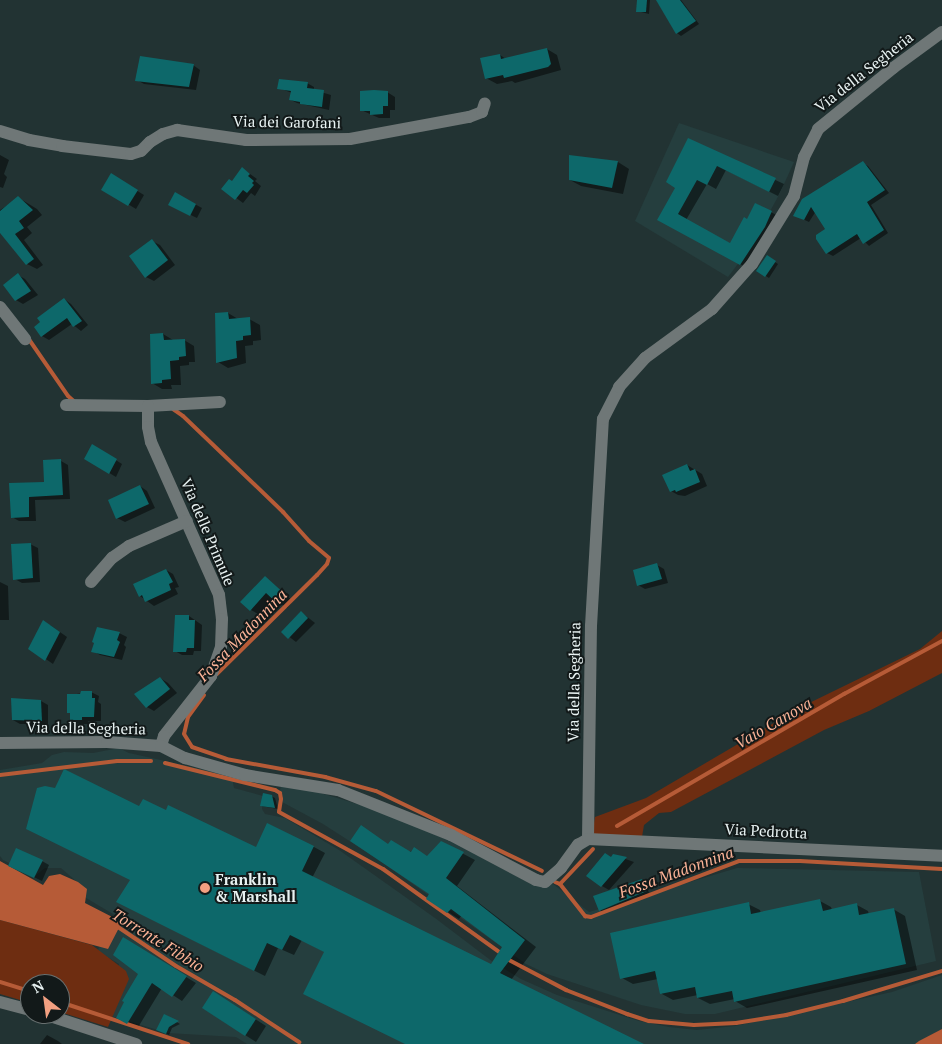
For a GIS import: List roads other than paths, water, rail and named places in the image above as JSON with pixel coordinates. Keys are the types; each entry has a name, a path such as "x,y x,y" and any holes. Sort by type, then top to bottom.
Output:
{"street":[{"name":"Via della Segheria","path":"0,744 107,742 161,746 185,758 245,775 338,790 451,835 536,880 545,882 561,868 578,845 588,839 591,626 603,419 619,388 645,358 712,309 752,264 794,196 804,157 818,128 893,68 942,32"},
{"name":"Via dei Garofani","path":"0,131 29,140 62,146 131,154 141,152 150,142 163,134 177,130 246,140 350,139 469,117 482,112 485,103"},
{"path":"0,307 25,339"},
{"path":"66,405 148,406 220,402"},
{"name":"Via delle Primule","path":"148,406 148,427 151,442 219,595 222,619 220,647 210,676 164,736 161,746"},
{"path":"91,582 112,558 129,546 187,521"},
{"name":"Via Pedrotta","path":"588,839 942,856"},
{"path":"0,1002 20,1007"},
{"path":"70,1022 136,1044"}],"waterway":[{"name":"Fossa Madonnina","path":"28,338 68,396 75,402"},
{"name":"Fossa Madonnina","path":"173,409 183,416 283,512 309,541 329,558 327,564 317,575 217,674"},
{"name":"Vaio Canova","path":"617,826 844,694 942,641"},
{"name":"Fossa Madonnina","path":"204,695 188,717 184,734 192,747 226,759 325,777 376,791 542,871"},
{"path":"0,775 117,761 151,761"},
{"path":"165,763 275,790 280,793 279,812 383,869 502,954"},
{"name":"Vaio Canova","path":"560,884 593,849"},
{"name":"Fossa Madonnina","path":"555,882 560,884 585,916 591,917 739,861 800,861 942,869"},
{"name":"Torrente Fibbio","path":"115,925 176,966 235,1000 299,1042"},
{"path":"507,959 566,990 627,1014 649,1021 694,1025 736,1023 786,1015 843,1001 942,971"},
{"path":"0,982 20,988"},
{"path":"70,1005 188,1044"}],"place":[{"name":"Franklin & Marshall","path":"205,888"}]}
